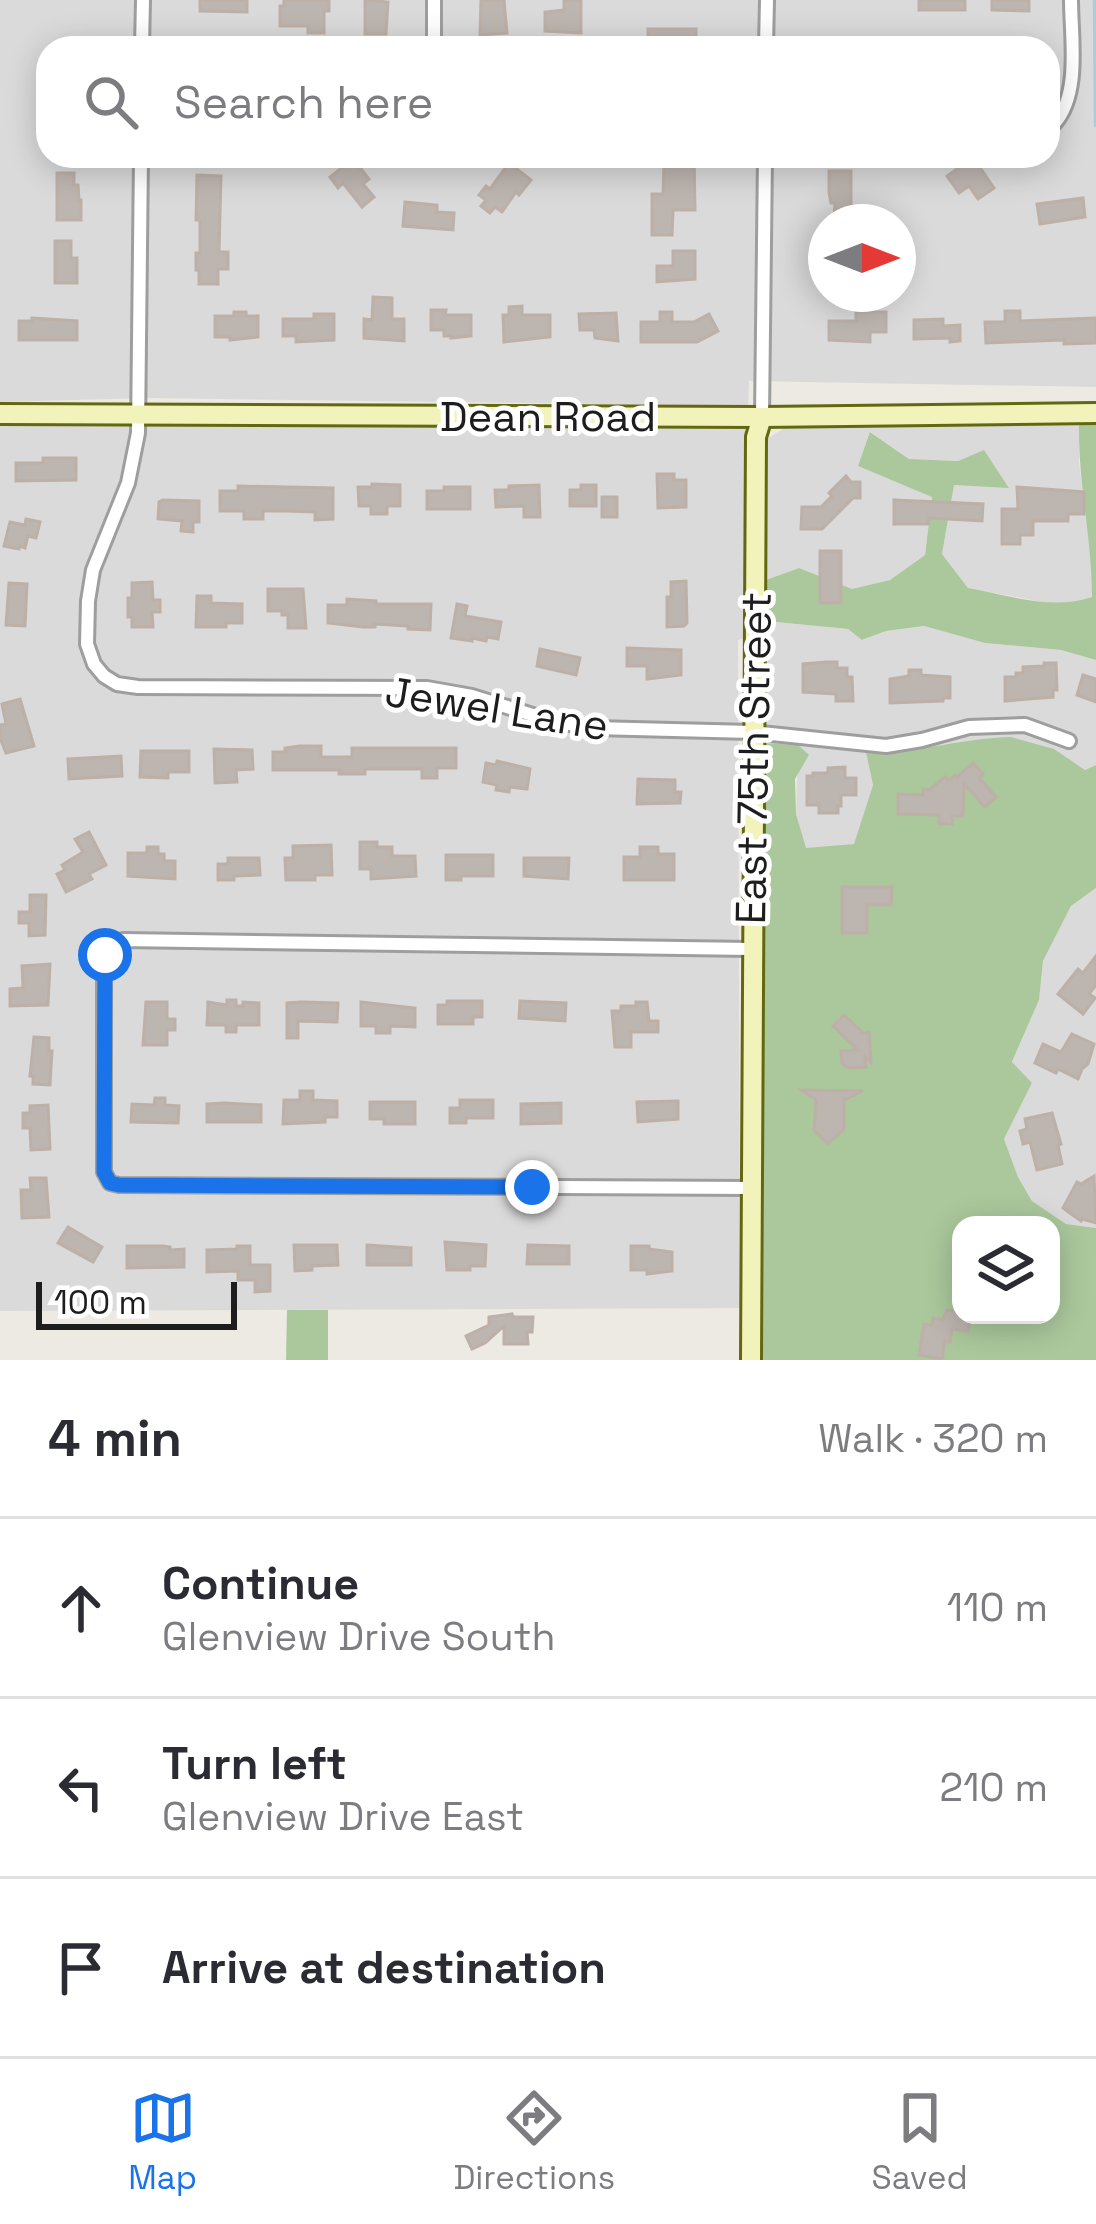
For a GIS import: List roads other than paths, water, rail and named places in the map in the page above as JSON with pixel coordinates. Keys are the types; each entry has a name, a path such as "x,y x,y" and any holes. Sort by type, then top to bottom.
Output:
{"street":[{"path":"142,36 143,0"},
{"path":"434,0 434,36"},
{"path":"766,36 767,0"},
{"path":"1060,116 1070,89 1071,0"},
{"path":"138,414 141,168"},
{"name":"East 75th Street","path":"751,1360 755,437 762,417 765,168"},
{"name":"Dean Road","path":"0,414 762,417 1096,413"},
{"name":"Jewel Lane","path":"138,414 131,471 98,552 88,601 88,650 102,674 117,684 427,688 582,726 752,732 886,746 969,728 1025,725 1069,741"},
{"path":"751,949 130,939 112,945 104,958 104,1172 110,1183 140,1185 752,1188"}],"waterway":[{"path":"1095,0 1096,125"}]}
